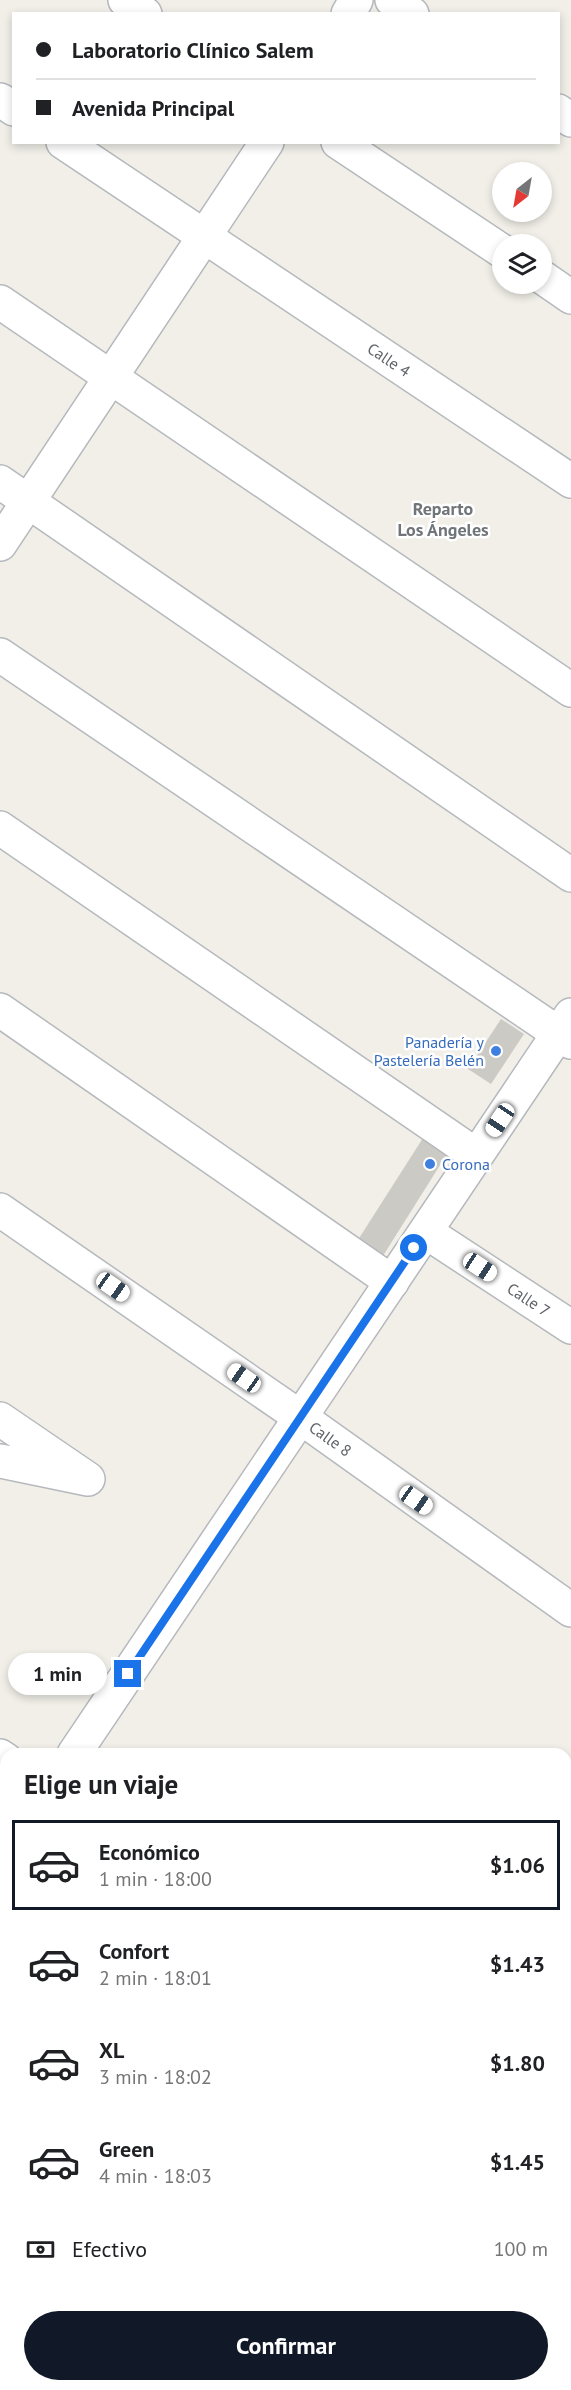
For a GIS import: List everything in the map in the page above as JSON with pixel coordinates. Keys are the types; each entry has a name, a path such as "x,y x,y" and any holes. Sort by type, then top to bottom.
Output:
{"street":[{"path":"125,0 142,12"},
{"path":"392,0 409,12"},
{"name":"Calle 4","path":"66,144 571,482"},
{"path":"0,544 266,144"},
{"path":"341,144 492,244"},
{"path":"552,284 571,297"},
{"path":"0,302 571,690"},
{"path":"0,482 571,875"},
{"path":"0,655 567,1030 476,1155 78,1748"},
{"path":"0,828 476,1155"},
{"path":"0,1010 392,1282"},
{"name":"Calle 8","path":"0,1210 300,1417 571,1610"},
{"name":"Calle 7","path":"426,1232 571,1327"},
{"path":"0,1419 88,1479 0,1461"}],"building":[{"name":"Panadería y Pastelería Belén","path":"501,1019 524,1034 491,1084 468,1069"},
{"path":"423,1138 447,1154 381,1259 356,1243"}],"place":[{"name":"Panadería y Pastelería Belén","path":"496,1051"},
{"name":"Corona","path":"430,1164"}],"district":[{"name":"Reparto Los Ángeles","path":"443,519"}],"route":[{"path":"128,1674 414,1248"}]}
